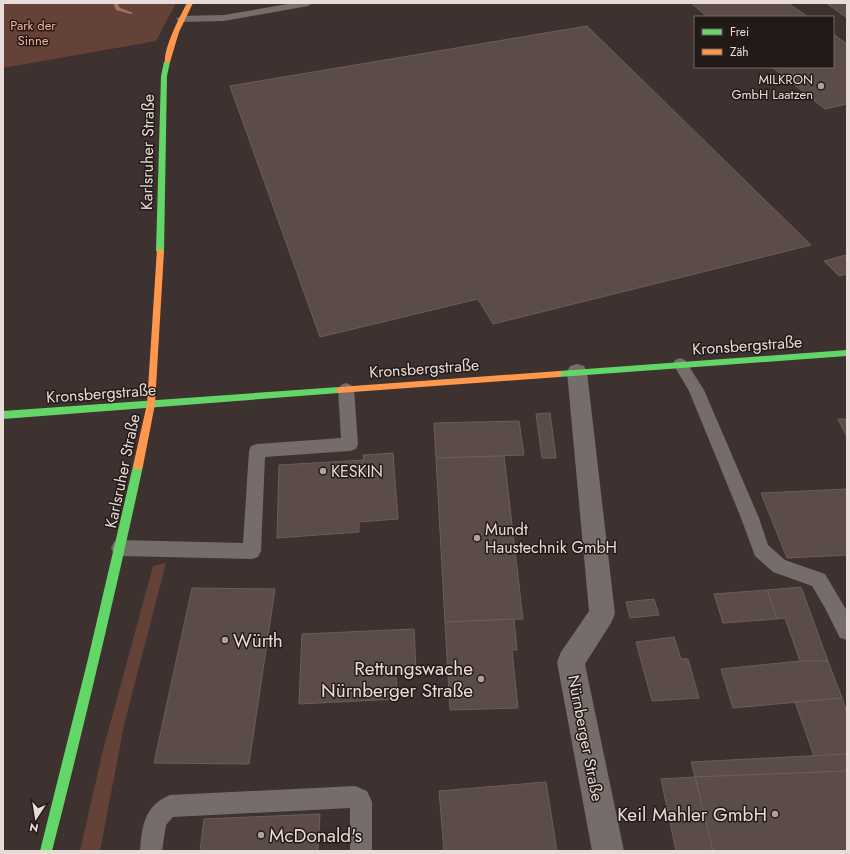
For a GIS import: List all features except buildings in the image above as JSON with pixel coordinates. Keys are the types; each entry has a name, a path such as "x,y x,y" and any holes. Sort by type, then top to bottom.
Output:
{"main road":[{"name":"Karlsruher Straße","path":"46,851 68,766 120,548 152,404 160,249 164,76 172,44 181,19 190,3"},
{"name":"Kronsbergstraße","path":"3,415 680,364 847,353"}],"street":[{"name":"Nürnberger Straße","path":"577,372 602,614 571,662 608,851"}],"lane":[{"path":"181,19 224,18 308,3"},
{"path":"680,364 696,390 750,518 761,550 779,566 818,580 832,602 847,631"},
{"path":"120,548 252,550 257,451 350,444 346,389"},
{"path":"151,851 157,819 166,808 170,806 355,797 361,802 361,851"}],"green space":[{"name":"Park der Sinne","path":"3,3 176,3 156,41 3,68"},
{"path":"166,563 124,725 100,851 80,851 103,750 153,566"}],"waterway":[{"path":"115,3 118,9 131,13"}],"traffic: fast":[{"path":"160,251 164,76 167,62"},
{"path":"559,374 847,353"},
{"path":"3,415 339,390"},
{"path":"46,851 94,659 138,466"}],"traffic: slow":[{"path":"167,62 176,32 190,3"},
{"path":"138,466 151,404 160,251"},
{"path":"339,390 559,374"}],"place":[{"name":"MILKRON GmbH Laatzen","path":"821,86"},
{"name":"KESKIN","path":"323,471"},
{"name":"Mundt Haustechnik GmbH","path":"477,538"},
{"name":"Würth","path":"225,640"},
{"name":"Rettungswache Nürnberger Straße","path":"481,679"},
{"name":"Keil Mahler GmbH","path":"775,814"},
{"name":"McDonald's","path":"261,835"}]}
